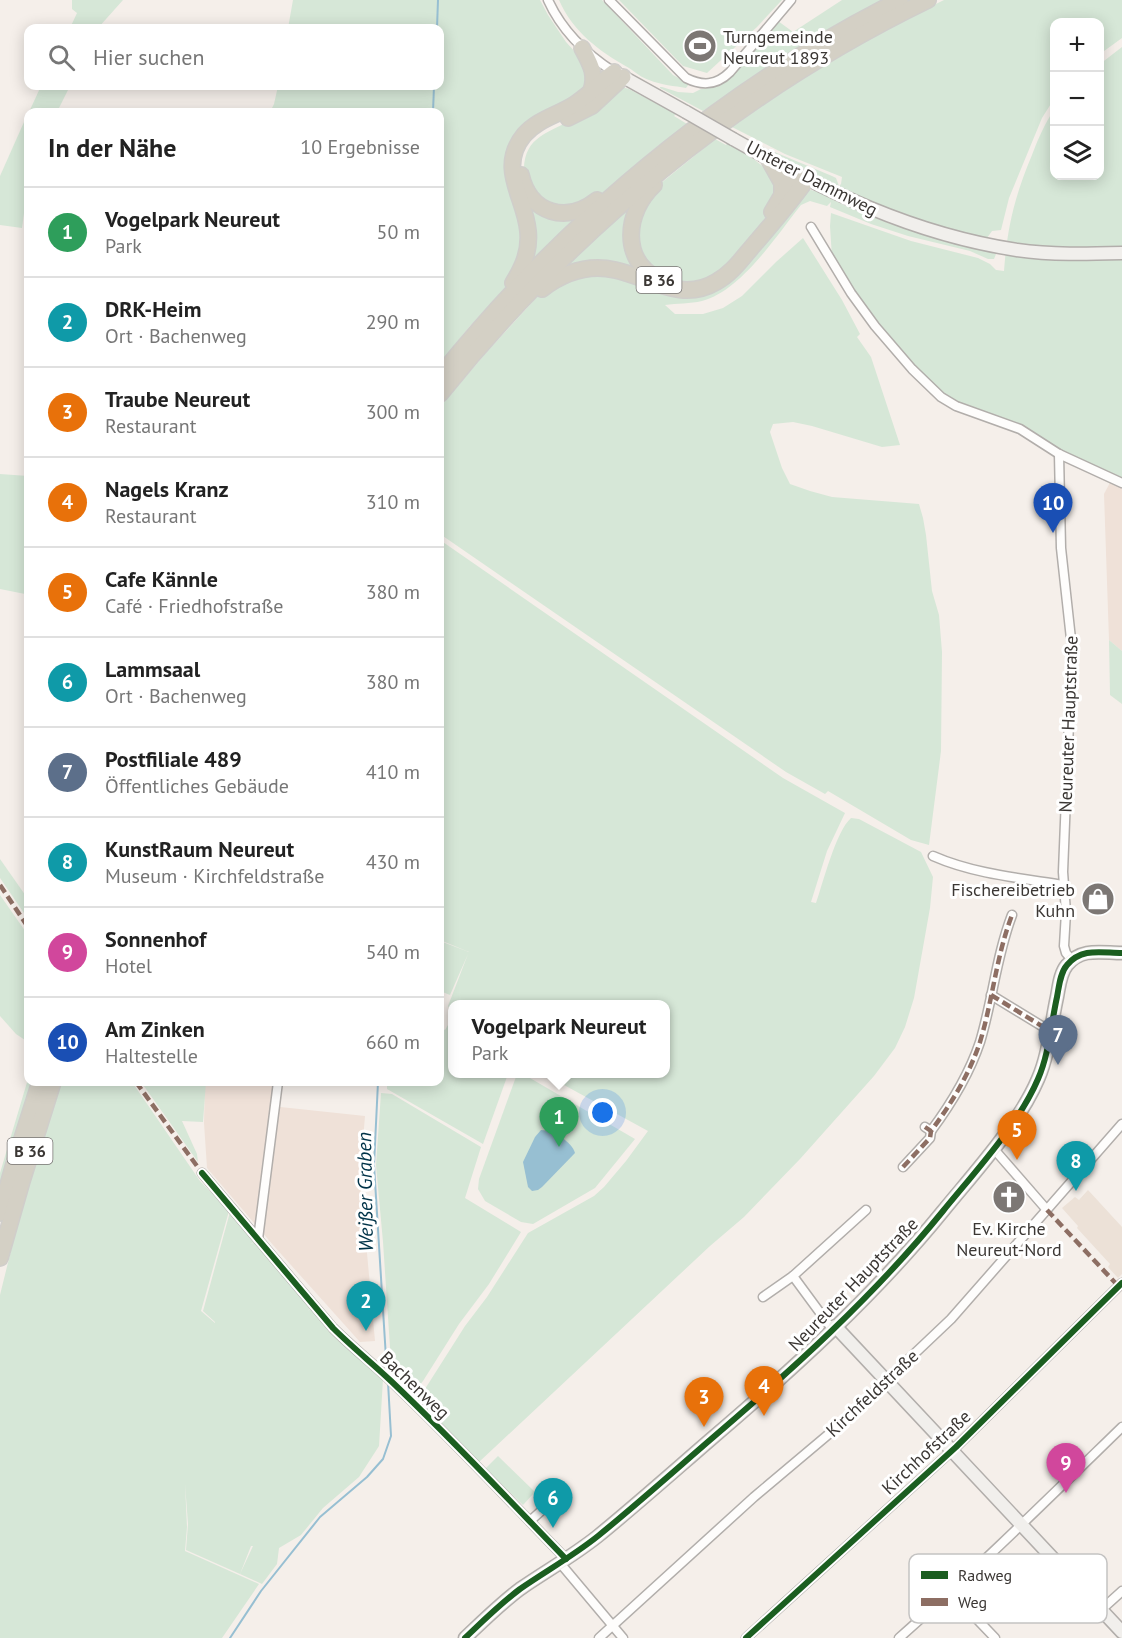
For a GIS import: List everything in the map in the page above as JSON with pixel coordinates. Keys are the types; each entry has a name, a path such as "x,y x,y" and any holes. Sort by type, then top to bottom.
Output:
{"highway":[{"path":"444,371 502,304 552,251 672,145 753,88 837,34 900,0"},
{"name":"B 36","path":"444,389 542,279 631,195 763,95 814,62 928,0"},
{"path":"582,48 593,72 591,91"},
{"path":"618,74 592,106 538,133 524,151 520,169 524,186 534,201 547,210 560,213 573,213 587,208 613,187 628,182"},
{"path":"502,304 525,260 528,241 527,224 513,178 517,147 534,126 570,107 618,74"},
{"name":"B 36","path":"692,147 682,160 651,187 636,209 631,233 635,255 645,269 657,279 675,285 690,286 716,277 733,261 762,226 782,194 801,176"},
{"path":"768,158 782,183 782,194"},
{"path":"501,323 516,315 552,282 586,269 618,270 675,290 699,289 715,283 737,265 788,205 801,176"},
{"name":"B 36","path":"0,1213 39,1086"},
{"name":"B 36","path":"0,1258 52,1086"}],"street":[{"name":"Unterer Dammweg","path":"548,0 562,24 582,48 618,74 801,176 891,217 973,242 1018,250 1050,253 1122,253"},
{"path":"609,0 686,78 708,84 720,81 730,72 791,0"},
{"path":"811,227 869,318 887,342 930,388 956,406 1020,429 1059,454 1122,483"},
{"name":"Neureuter Hauptstraße","path":"465,1638 517,1592 611,1525 786,1374 834,1328 924,1234 993,1148 1038,1080 1044,1063 1061,977 1064,969 1072,960 1064,946 1066,912 1064,885 1072,648 1061,548 1059,454"},
{"path":"933,856 973,870 1064,885"},
{"path":"903,1167 930,1138 928,1129 954,1097 972,1063 980,1042 1001,946 1012,915"},
{"path":"1072,960 1078,955 1089,952 1122,953"},
{"path":"991,995 1050,1031"},
{"path":"258,1239 277,1086"},
{"name":"Kirchfeldstraße","path":"598,1638 886,1382 957,1312 1122,1124"},
{"path":"993,1148 1047,1210"},
{"name":"Bachenweg","path":"202,1173 333,1328 392,1382 530,1521 622,1638"},
{"path":"763,1297 793,1276 866,1210"},
{"path":"793,1276 834,1328 1048,1554"},
{"name":"Kirchhofstraße","path":"746,1638 951,1451 1121,1287"},
{"path":"991,1554 1122,1426"},
{"path":"530,1521 560,1494"},
{"path":"1107,1605 1122,1591"},
{"path":"1107,1616 1122,1632"},
{"path":"899,1638 916,1623"},
{"path":"981,1623 995,1638"}],"shaded area":[{"path":"1113,477 1122,482 1122,651 1109,640 1104,494"},
{"path":"205,1086 273,1086 271,1106 365,1116 360,1176 375,1341 360,1342 207,1168 204,1123"},
{"path":"1088,1190 1122,1227 1122,1274 1118,1278 1108,1267 1110,1264 1062,1208 1075,1197 1079,1200"}],"green space":[{"path":"72,0 123,0 102,24 72,24 77,13 72,9"},
{"path":"293,0 540,0 566,42 587,65 590,86 515,145 526,237 508,285 444,358 444,108 272,108 277,90 444,90 444,24 289,24"},
{"path":"559,0 602,0 673,75 689,84 686,88 654,82 607,55 579,31"},
{"name":"Turngemeinde Neureut 1893","path":"619,0 782,0 757,27 707,73 683,66"},
{"path":"842,0 885,0 769,66 703,111 660,88 693,93 701,89 720,86 778,21 793,32"},
{"path":"944,0 1122,0 1122,38 1104,51 1104,18 1050,18 1050,105 1042,118 1009,198 1001,230 992,231 987,238 941,227 846,192 739,135 836,178 839,186 842,177 785,154 732,127 835,59"},
{"path":"1122,47 1122,479 958,403 933,384 878,325 854,291 832,257 830,226 831,213 911,241 978,258 996,270 1004,271 1007,240 1016,198 1037,143 1050,117 1050,180 1104,180 1104,61"},
{"path":"609,82 609,85 585,107 538,131 531,137 520,154 517,166 518,177 522,191 529,201 539,210 551,215 579,216 527,266 532,232 516,170 516,159 520,148 527,137 540,126 573,110"},
{"path":"622,87 676,114 674,116 687,124 592,202 549,208 524,176 524,163 531,146 544,134"},
{"path":"39,90 68,90 59,108 31,108"},
{"path":"24,122 22,228 0,225 0,176"},
{"path":"715,139 747,155 777,180 772,208 759,227 722,269 699,282 670,282 647,268 633,234 655,188"},
{"path":"806,191 818,192 888,223 996,254 994,259 988,259 970,251 908,236 871,224 830,207 831,202 827,206 810,201 801,205 757,260 731,286 702,301 665,305 675,314 703,314 723,308 742,296 803,238 842,300 860,334 857,337 871,357 900,445 882,447 793,422 773,424 770,432 790,484 832,497 919,504 926,535 932,591 939,615 942,652 941,751 929,845 911,840 828,791 825,794 786,772 444,537 444,402 536,298 545,290 586,272 702,291"},
{"path":"634,201 638,267 635,273 556,275"},
{"path":"0,474 24,476 24,594 0,589"},
{"path":"444,543 783,778 845,813 827,851 811,902 816,903 835,845 851,818 859,819 921,852 933,877 930,908 914,998 905,1027 895,1048 874,1076 800,1159 744,1217 479,1462 418,1400 528,1233 594,1196 626,1161 648,1131 551,1078 670,1078 670,1000 450,1000 468,954 450,995 444,993 444,943 469,952 444,942"},
{"path":"1109,640 1122,651 1122,704 1110,695"},
{"path":"0,859 24,893 24,913 0,878"},
{"path":"0,895 24,929 24,1039 0,1016"},
{"path":"448,1025 448,1078 507,1078 483,1144 387,1089 387,1086 444,1086 445,1030"},
{"path":"516,1078 530,1078 635,1139 595,1188 533,1224 521,1222 485,1201 478,1189 479,1179"},
{"path":"26,1086 32,1086 0,1186 0,1173"},
{"path":"59,1086 135,1086 200,1181 229,1211 201,1311 215,1323 203,1311 230,1212 256,1241 250,1244 257,1242 311,1307 308,1311 312,1307 383,1379 379,1446 359,1477 323,1508 301,1535 279,1548 277,1564 262,1584 186,1550 188,1524 185,1484 187,1527 185,1551 259,1584 222,1638 0,1638 0,1295 21,1210","holes":["251,1546 253,1546 240,1574"]},
{"path":"144,1086 206,1086 203,1122 182,1121 197,1154 198,1162"},
{"path":"381,1093 392,1094 481,1147 465,1198 521,1232 489,1284 459,1324 412,1395 392,1377 376,1165"},
{"path":"498,1456 535,1492 523,1505 485,1469"}],"water":[{"path":"541,1130 561,1137 575,1153 542,1187 532,1191 528,1187 523,1162"}],"waterway":[{"name":"Weißer Graben","path":"437,24 438,0"},
{"name":"Weißer Graben","path":"433,108 434,90"},
{"name":"Weißer Graben","path":"378,1086 374,1165 387,1374"},
{"name":"Weißer Graben","path":"230,1638 261,1591 320,1517 367,1477 383,1459 391,1436 388,1382"}],"marked path":[{"path":"0,885 24,921"},
{"path":"925,1127 931,1131 938,1121 959,1089 976,1054 1012,915"},
{"path":"991,995 1050,1031"},
{"path":"139,1086 202,1173"},
{"path":"903,1167 930,1138 931,1131"},
{"path":"1047,1210 1122,1290"}],"cycle path":[{"path":"465,1638 520,1589 589,1543 640,1500 802,1359 889,1273 982,1164 1008,1131 1030,1096 1045,1059 1060,980 1067,965 1073,959 1086,953 1122,953"},
{"path":"202,1173 333,1328 436,1424 566,1559"},
{"path":"746,1638 956,1447 1122,1283"}],"place":[{"name":"Turngemeinde Neureut 1893","path":"700,46"},
{"name":"Am Zinken","path":"1053,533"},
{"name":"Fischereibetrieb Kuhn","path":"1098,899"},
{"name":"Postfiliale 489","path":"1058,1065"},
{"name":"Vogelpark Neureut","path":"559,1147"},
{"name":"Cafe Kännle","path":"1017,1160"},
{"name":"KunstRaum Neureut","path":"1076,1191"},
{"name":"Ev. Kirche Neureut-Nord","path":"1009,1197"},
{"name":"DRK-Heim","path":"366,1331"},
{"name":"Nagels Kranz","path":"764,1416"},
{"name":"Traube Neureut","path":"704,1427"},
{"name":"Sonnenhof","path":"1066,1493"},
{"name":"Lammsaal","path":"553,1528"}]}
